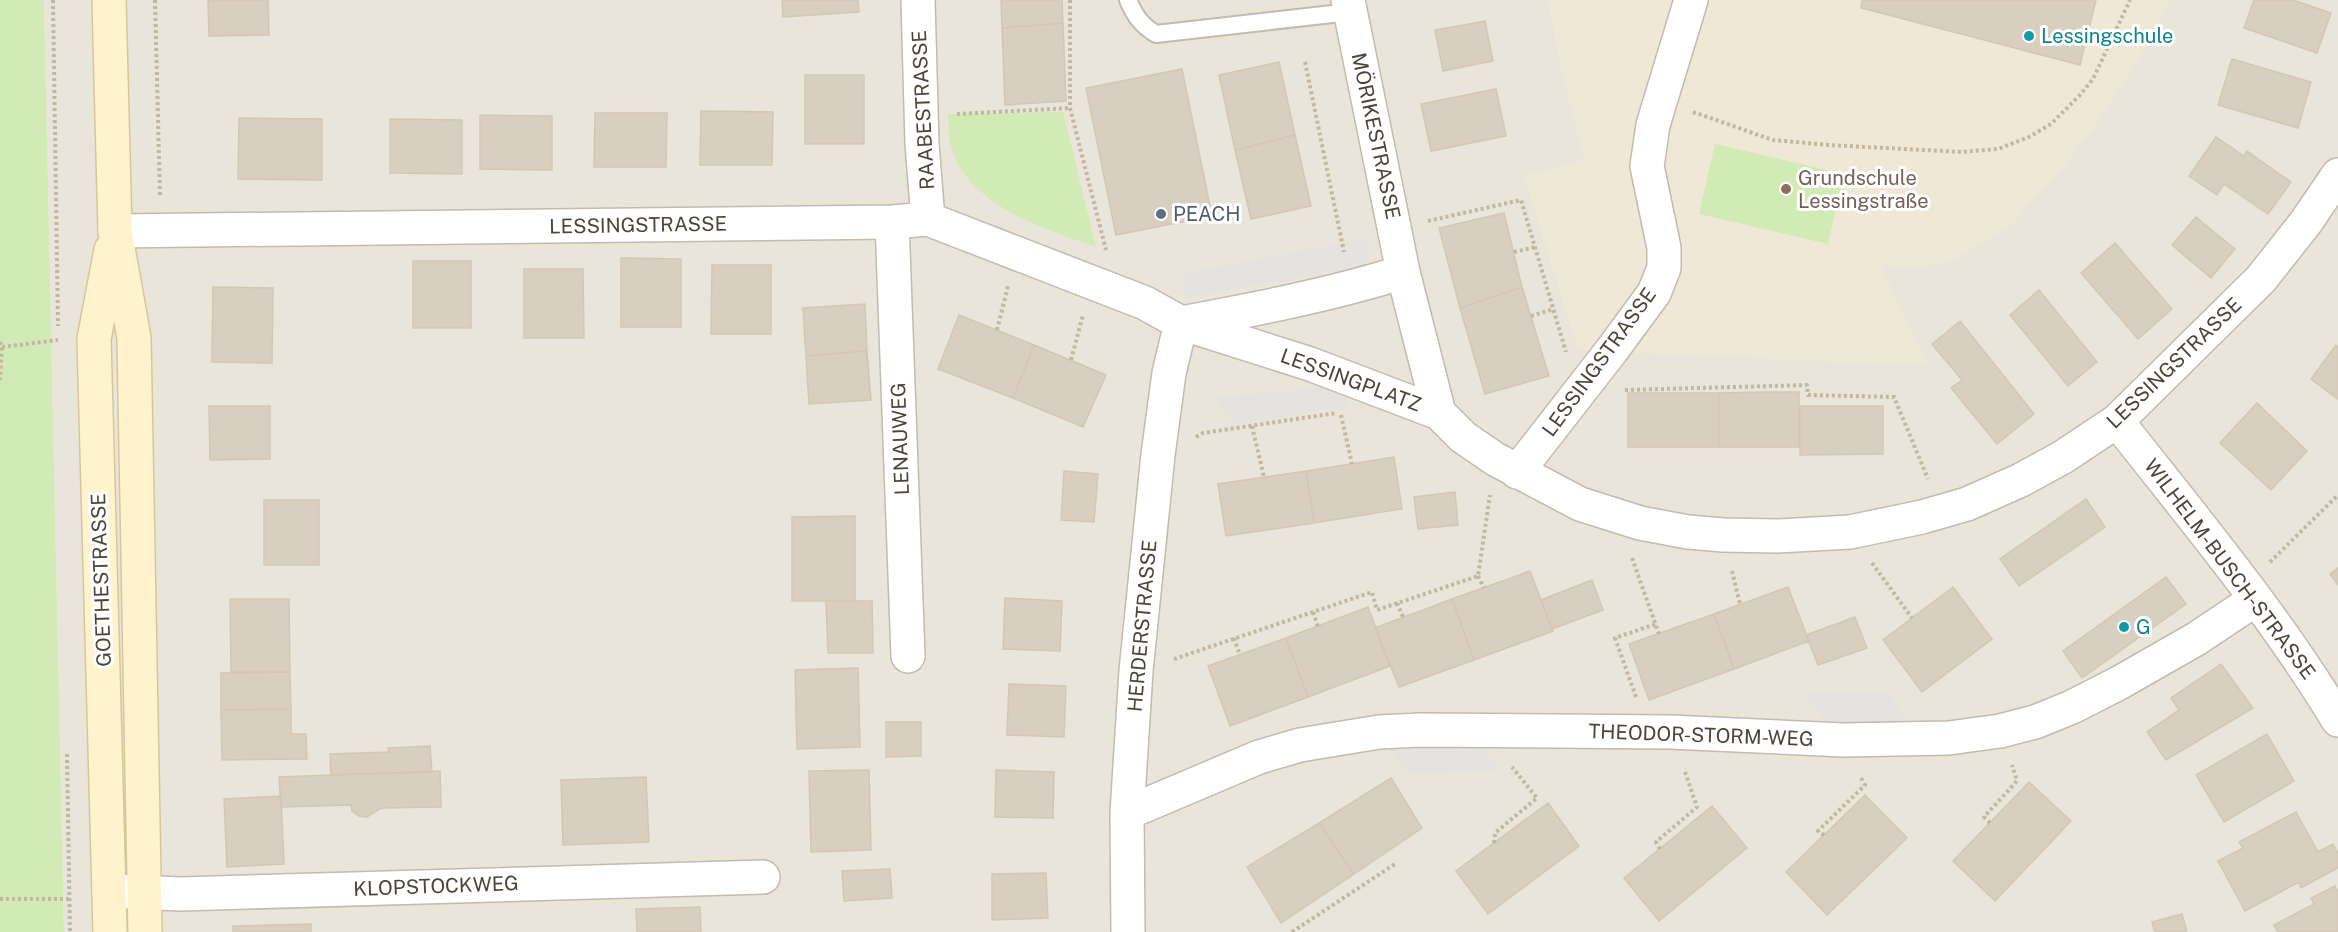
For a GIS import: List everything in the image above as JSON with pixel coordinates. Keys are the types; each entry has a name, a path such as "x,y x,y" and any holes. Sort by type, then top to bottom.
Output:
{"main road":[{"name":"GOETHESTRASSE","path":"109,0 115,231 134,338 145,932"},
{"name":"GOETHESTRASSE","path":"110,932 94,339 115,231"}],"street":[{"name":"RAABESTRASSE","path":"918,0 922,144 928,219"},
{"name":"LESSINGSTRASSE","path":"1506,465 1578,392 1612,350 1654,293 1664,268 1664,248 1647,166 1653,125 1691,0"},
{"name":"MÖRIKESTRASSE","path":"1349,6 1403,272"},
{"name":"LESSINGSTRASSE","path":"1439,412 1463,437 1506,465 1580,504 1640,523 1723,536 1777,536 1850,532 1922,517 1967,504 2021,480 2063,457 2117,421 2261,279 2306,222 2338,176"},
{"name":"LESSINGSTRASSE","path":"115,231 892,222 928,219 1145,303"},
{"name":"LENAUWEG","path":"892,222 908,656"},
{"path":"1181,323 1285,304 1352,288 1403,272"},
{"name":"LESSINGPLATZ","path":"1403,272 1439,412"},
{"name":"LESSINGPLATZ","path":"1145,303 1181,323 1310,364 1439,412"},
{"name":"HERDERSTRASSE","path":"1128,932 1127,813 1136,671 1158,455 1169,373 1181,323"},
{"name":"WILHELM-BUSCH-STRASSE","path":"2117,421 2251,592 2312,676 2338,720"},
{"name":"THEODOR-STORM-WEG","path":"1127,813 1259,757 1300,745 1379,732 1483,730 1660,732 1843,740 1949,738 2000,731 2044,718 2119,683 2196,639 2251,592"},
{"name":"KLOPSTOCKWEG","path":"110,891 181,894 763,877"}],"lane":[{"path":"1128,0 1142,26 1156,34 1349,6"}],"path":[{"path":"1070,0 1070,108 1106,246 1102,286 1071,360"},
{"path":"1661,100 1773,140 1962,152 1998,149 2029,137 2051,124 2080,95 2093,79 2130,0"},
{"path":"1305,62 1352,288"},
{"path":"948,114 1070,108"},
{"path":"1441,218 1521,200 1578,392 1808,385 1808,395 1894,397 1930,485"},
{"path":"1514,252 1535,247"},
{"path":"997,330 1015,253"},
{"path":"1531,316 1554,309"},
{"path":"0,380 1,345 58,340"},
{"path":"1341,412 1352,464"},
{"path":"1158,455 1203,433 1352,412"},
{"path":"1252,426 1264,477"},
{"path":"1484,588 1478,576 1506,465"},
{"path":"2251,592 2338,495"},
{"path":"1640,523 1630,554 1659,634"},
{"path":"1850,532 1912,618"},
{"path":"1136,671 1372,592 1377,610 1478,576"},
{"path":"1397,603 1403,617"},
{"path":"1313,612 1318,627"},
{"path":"1656,624 1615,638 1697,807 1656,842 1660,849"},
{"path":"1234,638 1240,655"},
{"path":"1483,730 1537,798 1495,833 1494,843"},
{"path":"1990,823 1984,817 2017,781 2000,731"},
{"path":"1824,835 1818,831 1865,785 1843,740"},
{"path":"1292,932 1395,864"},
{"path":"0,899 70,899"}],"shaded area":[{"path":"44,0 2338,0 2338,932 64,932"},
{"name":"Grundschule Lessingstraße","path":"1548,0 2169,0 2159,25 2092,130 2056,176 2009,227 1951,262 1911,268 1881,266 1928,366 1578,350 1524,176 1584,160 1560,64"},
{"path":"1368,238 1367,265 1202,295 1183,294 1182,274"},
{"path":"1335,386 1351,407 1235,424 1215,398"},
{"path":"1887,692 1914,726 1832,729 1804,693"},
{"path":"1388,745 1480,746 1499,770 1408,774"}],"green space":[{"path":"0,0 44,0 64,932 0,932"},
{"path":"1063,112 1096,247 1032,223 991,200 974,185 960,167 950,143 948,114"},
{"path":"1715,144 1844,174 1828,244 1699,214"}],"building":[{"path":"208,0 268,0 269,35 209,36"},
{"path":"782,0 858,0 859,12 783,17"},
{"path":"1001,0 1062,0 1063,23 1002,28"},
{"name":"Lessingschule","path":"1862,0 2096,0 2080,65 1861,8"},
{"path":"2254,0 2293,0 2331,13 2317,53 2244,28"},
{"path":"1485,21 1493,61 1443,71 1435,30"},
{"path":"1063,23 1066,101 1005,105 1002,28"},
{"path":"2232,59 2311,82 2298,128 2218,105"},
{"path":"1279,62 1295,135 1235,150 1219,75"},
{"path":"1182,69 1212,216 1116,235 1086,88"},
{"path":"805,75 864,75 864,144 805,144"},
{"path":"1496,89 1506,136 1431,151 1421,104"},
{"path":"701,111 773,112 772,165 700,165"},
{"path":"595,113 667,113 666,167 594,167"},
{"path":"480,115 552,116 552,170 480,169"},
{"path":"239,118 322,119 322,180 238,179"},
{"path":"390,119 462,120 462,174 390,173"},
{"path":"1295,135 1311,206 1251,219 1235,150"},
{"path":"2216,137 2244,156 2247,151 2291,182 2268,214 2224,184 2217,195 2189,176"},
{"path":"1504,213 1522,287 1460,308 1439,228"},
{"path":"2196,217 2235,249 2211,278 2172,245"},
{"path":"2115,243 2172,309 2138,339 2081,273"},
{"path":"621,258 681,259 681,327 621,327"},
{"path":"413,261 471,261 471,328 413,328"},
{"path":"712,265 771,265 771,334 711,334"},
{"path":"524,269 583,269 584,338 524,338"},
{"path":"213,287 273,288 272,363 212,362"},
{"path":"1522,287 1549,376 1485,394 1460,308"},
{"path":"2039,290 2097,362 2068,386 2010,315"},
{"path":"865,304 867,351 806,356 803,308"},
{"path":"959,315 1034,345 1013,398 938,369"},
{"path":"1960,321 2034,414 1997,444 1951,388 1962,380 1932,344"},
{"path":"1034,345 1106,375 1083,427 1013,398"},
{"path":"2336,345 2338,347 2338,399 2311,379"},
{"path":"867,351 871,400 809,404 806,356"},
{"path":"1799,392 1799,447 1719,447 1719,393"},
{"path":"1628,393 1719,393 1719,447 1628,447"},
{"path":"2257,403 2307,451 2271,490 2220,443"},
{"path":"209,406 270,406 270,459 210,460"},
{"path":"1800,406 1883,406 1883,454 1800,455"},
{"path":"1394,457 1402,509 1314,523 1306,471"},
{"path":"1064,471 1098,474 1094,522 1061,520"},
{"path":"1306,471 1314,523 1226,536 1218,484"},
{"path":"1455,492 1458,525 1418,529 1414,497"},
{"path":"2086,499 2105,527 2019,586 2000,559"},
{"path":"264,500 319,500 319,565 264,565"},
{"path":"855,516 855,601 792,601 792,517"},
{"path":"2338,568 2338,585 2330,574"},
{"path":"1530,571 1553,631 1474,660 1452,599"},
{"name":"G","path":"2166,577 2186,604 2082,678 2063,651"},
{"path":"1592,580 1603,610 1552,629 1541,600"},
{"path":"1788,587 1809,641 1734,669 1714,614"},
{"path":"1953,587 1992,639 1922,692 1883,640"},
{"path":"1005,598 1062,601 1060,651 1003,649"},
{"path":"230,599 289,599 290,672 231,672"},
{"path":"1452,599 1474,660 1399,687 1375,628"},
{"path":"826,601 872,601 873,653 828,653"},
{"path":"1368,607 1390,666 1308,697 1286,638"},
{"path":"1714,614 1734,669 1649,700 1629,644"},
{"path":"1855,617 1867,648 1818,665 1806,635"},
{"path":"1286,638 1308,697 1230,726 1208,666"},
{"path":"2221,664 2253,708 2166,760 2147,732 2179,710 2171,698"},
{"path":"858,668 860,747 797,749 795,670"},
{"path":"290,672 291,709 221,710 221,673"},
{"path":"1009,684 1066,686 1064,737 1007,735"},
{"path":"291,709 291,734 306,734 307,759 222,760 221,710"},
{"path":"886,722 921,722 921,756 886,757"},
{"path":"2267,734 2294,781 2224,822 2196,775"},
{"path":"430,746 432,772 331,775 330,754 389,752 388,748"},
{"path":"869,770 871,850 811,852 809,771"},
{"path":"996,770 1054,772 1053,818 995,817"},
{"path":"440,771 441,807 381,808 367,817 359,816 352,811 351,805 281,807 279,777"},
{"path":"646,777 649,842 563,845 561,780"},
{"path":"1391,778 1422,828 1354,874 1319,823"},
{"path":"2029,782 2071,821 1995,901 1953,861"},
{"path":"1865,795 1907,838 1827,915 1786,872"},
{"path":"281,796 284,864 227,867 224,799"},
{"path":"1548,803 1579,846 1488,914 1456,871"},
{"path":"1712,806 1747,848 1659,921 1624,878"},
{"path":"2296,812 2318,852 2333,844 2338,853 2338,868 2301,888 2299,882 2245,911 2218,861 2243,848 2239,842"},
{"path":"1319,823 1354,874 1281,923 1247,867"},
{"path":"890,869 892,898 844,901 842,871"},
{"path":"1046,873 1048,918 992,920 992,874"},
{"path":"2335,886 2338,892 2338,932 2278,932 2274,925 2314,904 2311,898"},
{"path":"700,907 701,932 637,932 636,909"},
{"path":"2182,914 2187,932 2155,932 2152,922"},
{"path":"311,924 311,932 233,932 233,926"}],"place":[{"name":"Lessingschule","path":"2029,36"},
{"name":"Grundschule Lessingstraße","path":"1786,189"},
{"name":"PEACH","path":"1161,214"},
{"name":"G","path":"2124,627"}]}
